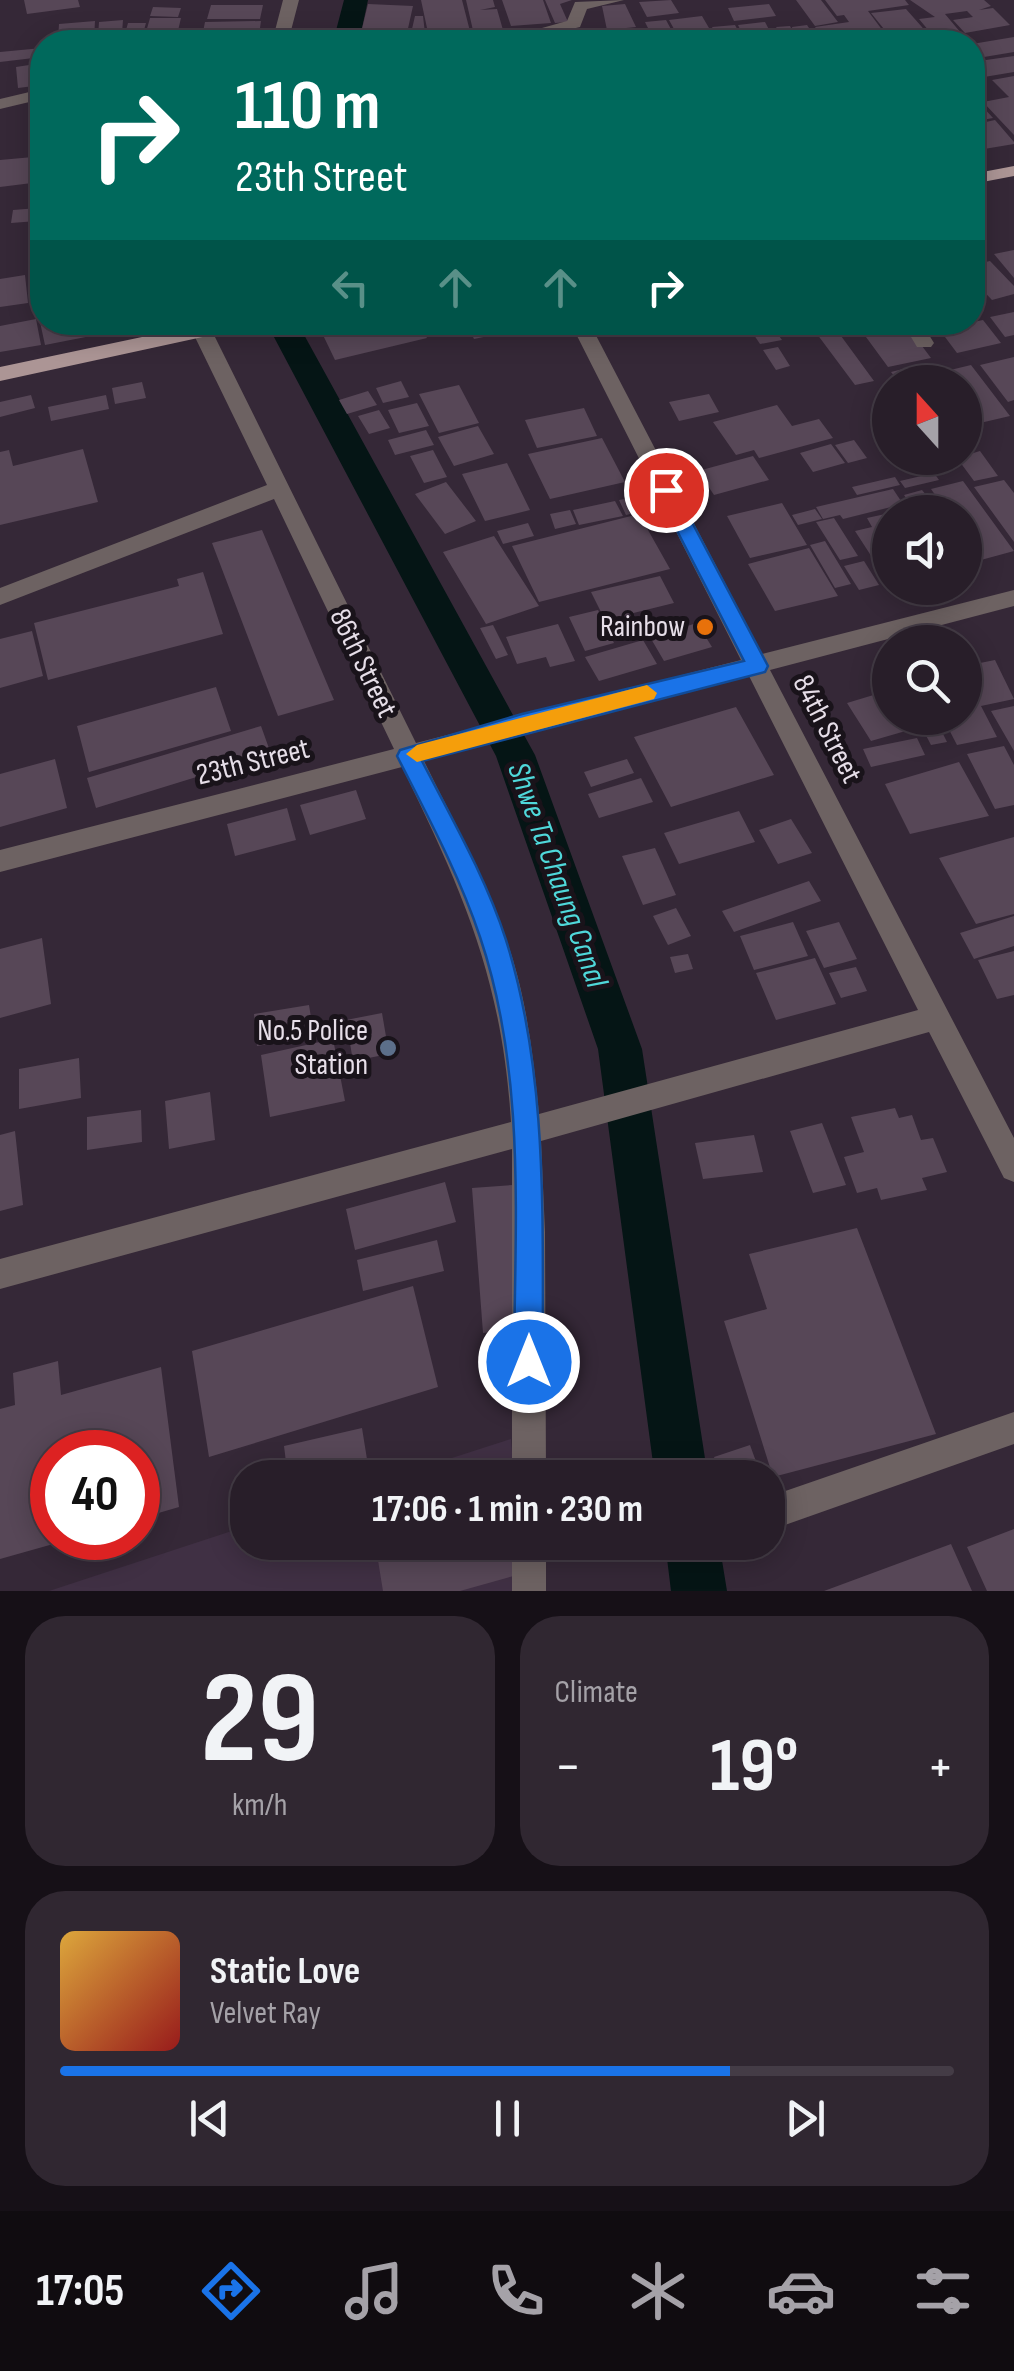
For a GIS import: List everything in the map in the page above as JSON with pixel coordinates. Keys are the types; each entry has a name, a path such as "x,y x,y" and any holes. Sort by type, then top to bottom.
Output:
{"main road":[{"path":"985,177 1014,171"},
{"path":"0,374 173,335"}],"street":[{"path":"283,30 291,0"},
{"path":"549,30 574,24 581,5 616,0"},
{"path":"0,104 30,97"},
{"name":"86th Street","path":"207,335 460,859 492,936 507,987 529,1132 529,1460"},
{"name":"84th Street","path":"586,335 1014,1168"},
{"path":"919,335 924,344"},
{"path":"0,597 279,489"},
{"name":"23th Street","path":"0,861 1014,598"},
{"path":"0,1274 594,1116 934,1018"},
{"path":"785,1508 1014,1428"},
{"path":"529,1560 529,1591"}],"shaded area":[{"path":"511,1439 513,1460 446,1460"},
{"path":"230,1532 230,1560 520,1560 523,1591 49,1591 143,1560 160,1560 160,1555"}],"building":[{"path":"24,0 78,0 80,7 27,14"},
{"path":"421,0 462,0 470,30 427,30"},
{"path":"466,0 493,0 495,7 480,10 497,9 503,30 473,30"},
{"path":"502,0 543,0 551,23 511,26"},
{"path":"545,0 572,0 560,4 568,22 555,23"},
{"path":"671,0 679,13 647,17 639,2"},
{"path":"796,0 821,0 838,22 815,26"},
{"path":"825,0 905,0 909,5 868,11 882,30 815,27 849,22 844,15 837,16"},
{"path":"910,0 984,0 991,6 979,10 993,8 1010,25 962,30 953,20 973,17 967,11 945,14 958,30 928,30 919,19 935,17"},
{"path":"368,4 413,6 408,30 362,30"},
{"path":"625,4 636,27 607,30 602,6"},
{"path":"769,4 776,16 734,21 728,8"},
{"path":"211,5 263,5 260,19 207,19"},
{"path":"153,7 181,8 178,17 150,16"},
{"path":"906,9 925,30 885,30 871,13"},
{"path":"415,16 423,16 425,30 412,30"},
{"path":"702,16 709,28 675,30 669,20"},
{"path":"150,18 181,18 178,30 147,30"},
{"path":"123,20 122,30 98,30 99,22"},
{"path":"666,20 671,30 649,30 645,22"},
{"path":"95,21 94,30 59,30 59,24"},
{"path":"261,21 260,30 203,30 205,22"},
{"path":"765,22 769,30 740,30 738,25"},
{"path":"128,23 146,23 144,30 126,30"},
{"path":"735,25 738,30 714,30 712,27"},
{"path":"807,25 810,30 793,30 792,27"},
{"path":"1014,37 1014,52 985,57 985,42"},
{"path":"30,49 30,58 0,62 0,52"},
{"path":"1014,56 1014,72 985,77 985,60"},
{"path":"30,65 30,86 18,88 16,67"},
{"path":"1014,76 1014,135 985,104 1009,97 992,80"},
{"path":"995,120 1014,144 985,149 985,122"},
{"path":"30,157 30,183 0,187 0,160"},
{"path":"30,209 30,222 11,223 13,210"},
{"path":"1014,250 1014,278 994,254"},
{"path":"990,261 1014,286 1014,294 992,300 985,293 985,262"},
{"path":"25,275 28,303 0,307 0,279"},
{"path":"1014,312 1014,335 1005,337 990,317"},
{"path":"30,320 30,335 39,335 41,345 0,352 0,326"},
{"path":"985,323 1001,343 957,353 944,335 985,335"},
{"path":"43,335 96,335 45,345"},
{"path":"323,335 427,338 335,360"},
{"path":"754,335 778,335 782,340 760,344"},
{"path":"818,335 840,335 872,381 855,385"},
{"path":"865,335 914,335 931,358 887,365"},
{"path":"778,347 790,366 776,370 763,350"},
{"path":"1014,357 1014,400 1008,402 980,365"},
{"path":"982,379 1010,416 982,423"},
{"path":"401,381 409,397 383,403 376,388"},
{"path":"142,382 146,398 115,404 112,388"},
{"path":"459,385 479,423 439,433 419,394"},
{"path":"368,391 377,405 347,414 339,400"},
{"path":"709,394 719,412 679,421 669,402"},
{"path":"31,395 35,408 0,417 0,402"},
{"path":"106,395 109,409 51,421 48,407"},
{"path":"417,403 429,426 399,433 388,410"},
{"path":"777,405 792,426 819,419 833,438 759,458 754,450 736,455 713,422"},
{"path":"584,408 597,436 537,448 525,420"},
{"path":"379,410 390,428 369,434 358,416"},
{"path":"478,426 494,454 454,466 438,437"},
{"path":"426,430 434,445 395,455 388,440"},
{"path":"602,438 625,482 550,499 528,454"},
{"path":"854,440 867,458 848,463 835,445"},
{"path":"831,444 845,463 813,472 800,453"},
{"path":"83,449 98,502 0,525 0,452 9,450 13,466"},
{"path":"433,450 447,477 424,483 410,456"},
{"path":"982,454 998,476 974,481 970,475 982,475"},
{"path":"753,456 769,480 714,495 698,471"},
{"path":"507,463 530,510 485,521 462,474"},
{"path":"926,475 935,475 939,480 905,488 900,481"},
{"path":"895,477 900,485 857,495 852,487"},
{"path":"1004,480 1014,493 1014,542 982,495 974,487"},
{"path":"963,481 973,495 935,495 931,489"},
{"path":"446,482 476,521 445,534 415,494"},
{"path":"893,489 897,495 872,495 872,512 843,519 840,515 823,519 816,507"},
{"path":"635,497 643,511 626,515 619,500"},
{"path":"615,501 623,516 579,525 573,510"},
{"path":"782,503 807,545 750,558 727,516"},
{"path":"982,507 1014,551 982,560"},
{"path":"815,509 822,519 798,525 792,515"},
{"path":"570,510 576,524 555,529 550,514"},
{"path":"639,514 670,569 539,602 512,546"},
{"path":"834,518 858,556 840,560 816,522"},
{"path":"528,523 534,536 503,544 497,531"},
{"path":"872,527 872,557 855,531"},
{"path":"262,530 334,700 278,716 212,543"},
{"path":"494,536 539,606 486,624 443,552"},
{"path":"825,541 851,584 835,588 810,545"},
{"path":"809,548 838,596 775,611 748,564"},
{"path":"864,561 872,574 872,587 859,590 844,566"},
{"path":"203,572 223,634 48,680 34,623 179,586 177,579"},
{"path":"660,576 674,603 605,620 591,592"},
{"path":"598,610 614,643 585,651 569,617"},
{"path":"697,623 712,647 664,661 650,637"},
{"path":"558,624 575,661 550,667 546,657 517,664 506,637"},
{"path":"493,625 508,655 496,659 480,628"},
{"path":"32,631 43,676 0,688 0,639"},
{"path":"643,640 657,664 599,681 585,657"},
{"path":"995,660 1014,699 982,706 982,663"},
{"path":"216,687 231,731 89,772 77,726"},
{"path":"872,695 872,735 892,735 871,741 847,703"},
{"path":"1014,706 1014,751 991,711"},
{"path":"736,707 774,775 671,807 634,737"},
{"path":"982,708 997,737 957,745 952,735 982,735"},
{"path":"261,726 271,754 96,808 87,778"},
{"path":"926,735 944,735 947,742 931,745"},
{"path":"917,738 925,755 871,767 863,749"},
{"path":"1004,746 1014,765 1014,805 995,809 967,754"},
{"path":"55,759 67,808 0,827 0,774"},
{"path":"627,759 634,773 591,787 584,772"},
{"path":"959,762 989,816 910,834 885,784"},
{"path":"641,778 653,802 599,818 588,794"},
{"path":"356,790 366,819 310,835 300,805"},
{"path":"287,808 296,840 235,856 227,824"},
{"path":"739,811 755,842 679,864 664,833"},
{"path":"791,819 812,853 778,864 759,830"},
{"path":"1014,837 1014,914 976,924 939,858"},
{"path":"655,848 676,895 643,905 622,856"},
{"path":"809,881 821,901 734,932 722,911"},
{"path":"676,908 691,936 668,945 653,916"},
{"path":"1014,916 1014,946 974,959 960,933"},
{"path":"793,922 808,956 754,970 740,936"},
{"path":"839,922 857,959 824,968 806,931"},
{"path":"42,938 51,1004 0,1018 0,949"},
{"path":"1014,951 1014,995 997,999 978,960"},
{"path":"688,954 693,969 675,973 670,957"},
{"path":"815,958 836,1004 776,1020 756,973"},
{"path":"856,967 867,991 841,998 829,973"},
{"path":"309,1005 314,1036 257,1046 254,1014"},
{"path":"382,1013 389,1054 353,1061 346,1020"},
{"path":"333,1039 345,1101 270,1117 261,1055"},
{"path":"79,1058 81,1098 19,1109 19,1069"},
{"path":"210,1092 215,1140 169,1149 165,1101"},
{"path":"895,1108 899,1118 912,1115 921,1140 933,1138 947,1172 922,1178 927,1190 881,1200 877,1188 857,1193 844,1157 864,1152 851,1117"},
{"path":"141,1110 142,1142 87,1150 87,1117"},
{"path":"822,1123 846,1185 813,1193 790,1131"},
{"path":"15,1131 23,1205 0,1211 0,1135"},
{"path":"754,1135 763,1172 703,1179 695,1143"},
{"path":"445,1182 456,1222 355,1250 346,1209"},
{"path":"513,1185 526,1329 483,1333 472,1188"},
{"path":"857,1228 936,1434 785,1474 785,1460 768,1460 724,1321 767,1309 749,1254"},
{"path":"437,1240 444,1271 363,1291 357,1260"},
{"path":"413,1286 438,1387 209,1457 192,1351"},
{"path":"58,1361 61,1395 161,1367 179,1507 160,1513 160,1430 30,1430 30,1551 0,1559 0,1409 15,1405 13,1373"},
{"path":"362,1428 367,1460 286,1460 284,1446"},
{"path":"750,1445 755,1460 715,1460 714,1457"},
{"path":"1014,1529 1014,1591 987,1591 967,1547"},
{"path":"951,1544 972,1591 824,1591"},
{"path":"378,1560 514,1560 517,1575 460,1591 383,1591"}],"waterway":[{"name":"Shwe Ta Chaung Canal","path":"349,30 356,0"},
{"name":"Shwe Ta Chaung Canal","path":"288,335 515,755 620,1049 679,1460"},
{"name":"Shwe Ta Chaung Canal","path":"695,1560 699,1591"}],"slow traffic":[{"path":"417,754 522,723 647,693"}],"place":[{"name":"Rainbow","path":"705,627"},
{"name":"No.5 Police Station","path":"388,1048"}],"route":[{"path":"529,1362 529,1132 507,987 492,936 460,859 408,756 522,723 758,666 666,490"}]}
